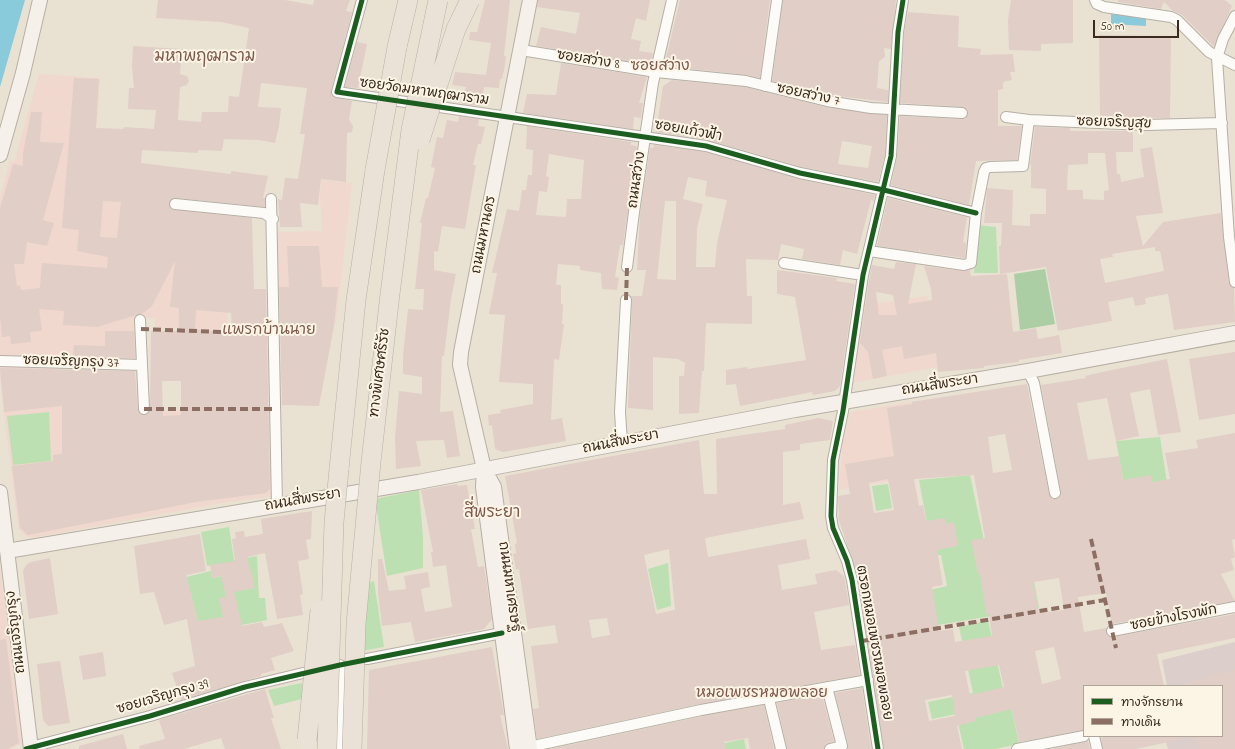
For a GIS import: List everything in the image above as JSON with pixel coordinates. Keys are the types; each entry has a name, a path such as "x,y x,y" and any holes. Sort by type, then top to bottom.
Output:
{"highway":[{"path":"397,0 397,47"},
{"path":"307,749 318,618 334,522 356,300 375,170 397,47 408,0"},
{"name":"ทางพิเศษศรีรัช","path":"352,749 356,624 372,454 401,203 411,130 438,0"},
{"path":"401,203 441,70 456,29 470,0"},
{"path":"327,749 334,522"}],"main road":[{"path":"0,155 23,74 40,0"},
{"name":"ถนนมหานคร","path":"484,469 460,366 461,352 530,0"},
{"name":"ถนนสี่พระยา","path":"7,551 484,469 844,401 1028,371 1235,333"},
{"name":"ถนนมหาเศรษฐ์","path":"484,469 483,487 502,633 524,749"},
{"name":"ถนนมหาเศรษฐ์","path":"484,469 494,487 524,749"},
{"name":"ถนนเจริญกรุง","path":"0,492 31,748"}],"street":[{"name":"ซอยวัดมหาพฤฒาราม","path":"362,0 337,92 508,118"},
{"name":"ถนนสว่าง","path":"627,267 645,137 656,72 672,0"},
{"path":"765,86 777,0"},
{"path":"844,401 863,275 891,156 898,32 903,0"},
{"path":"1095,0 1097,4 1104,7 1171,17 1177,20 1209,52 1217,58 1235,65"},
{"path":"1235,16 1223,39 1217,58 1229,237 1235,282"},
{"name":"ซอยสว่าง 8","path":"521,50 656,72"},
{"name":"ซอยสว่าง 7","path":"656,72 746,82 827,101 871,108 894,108 962,113"},
{"name":"ซอยเจริญสุข","path":"1006,117 1029,120 1146,125 1222,123"},
{"name":"ซอยแก้วฟ้า","path":"508,118 706,146 800,173 884,190 976,213"},
{"path":"869,251 956,264 968,265 971,263 976,213 986,168 1022,166 1029,120"},
{"path":"271,199 273,219 277,505"},
{"path":"175,204 264,213 273,219"},
{"path":"784,263 863,275"},
{"path":"622,443 620,412 626,300"},
{"path":"140,320 144,409"},
{"name":"ซอยเจริญกรุง 37","path":"0,361 142,366"},
{"path":"1028,371 1034,383 1055,493"},
{"name":"ตรอกหมอเพชรหมอพลอย","path":"844,401 833,460 831,516 833,528 847,561 852,580 878,749"},
{"name":"ซอยข้างโรงพัก","path":"1112,631 1235,607"},
{"path":"367,659 502,633"},
{"path":"340,665 340,749"},
{"name":"ซอยเจริญกรุง 39","path":"31,748 150,716 245,687 303,674"},
{"path":"524,749 694,712 868,680"},
{"path":"827,687 842,746 830,749"},
{"path":"769,699 781,749"},
{"path":"1017,749 1083,736"},
{"path":"1094,737 1097,749"}],"shaded area":[{"path":"39,74 100,78 93,172 175,182 173,206 227,210 228,332 155,328 155,318 135,318 137,363 53,361 53,387 95,412 274,410 275,496 223,503 32,538 25,536 18,528 0,381 0,196 10,161 14,162"},
{"path":"321,180 352,183 336,323 323,324 323,334 277,330 276,232 322,231 320,198"},
{"path":"927,296 938,367 851,383 863,305"},
{"path":"910,402 919,462 917,476 839,490 842,446 850,412"},
{"path":"0,566 22,743 10,749 0,749"},
{"path":"1235,642 1235,749 1168,749 1164,737 1223,737 1223,685 1167,685 1162,660"}],"green space":[{"path":"977,225 996,227 998,273 974,273"},
{"path":"1045,269 1055,324 1020,330 1014,274"},
{"path":"49,412 51,461 13,465 7,416"},
{"path":"1160,437 1168,489 1121,496 1123,479 1116,441"},
{"path":"970,475 986,550 1027,544 1039,608 884,634 878,602 947,586 941,555 933,556 919,480"},
{"path":"888,484 892,508 876,511 872,486"},
{"path":"419,490 423,537 423,568 387,576 375,499"},
{"path":"229,527 234,560 257,556 259,598 265,598 267,620 227,628 198,621 186,577 211,571 212,578 222,576 220,564 207,566 201,532"},
{"path":"668,563 671,606 657,610 648,569"},
{"path":"374,581 384,647 362,651 363,584"},
{"path":"988,620 1003,689 1008,691 1019,744 995,749 964,749 956,714 932,719 928,702 973,693 959,627"},
{"path":"302,683 302,699 274,706 268,690"},
{"path":"744,739 746,749 697,749"}],"water":[{"path":"0,0 25,0 0,87"},
{"path":"1111,14 1146,18 1146,26 1111,24"}],"building":[{"path":"158,0 285,0 313,5 314,0 350,0 346,11 352,12 331,91 333,97 352,101 349,120 353,126 352,132 347,133 346,182 321,179 318,205 300,203 302,227 280,227 278,199 282,200 285,178 298,179 305,134 300,134 307,88 261,83 258,107 281,108 275,143 259,140 224,139 222,151 198,150 198,153 142,150 141,163 231,174 231,171 268,176 263,198 265,198 265,207 176,198 170,200 169,204 171,209 174,210 252,218 254,289 266,289 270,489 266,493 196,502 28,535 20,528 12,466 53,461 53,455 62,454 62,406 4,412 0,368 135,371 138,410 141,415 147,415 150,409 151,331 179,331 179,308 170,307 175,261 152,306 143,313 97,327 63,325 64,311 39,309 42,331 30,332 31,342 11,344 10,336 2,337 0,316 0,208 13,164 23,166 23,153 31,112 42,112 40,142 64,143 43,220 54,223 47,246 27,242 24,264 14,264 17,286 20,285 21,290 40,288 42,263 107,268 108,257 77,251 79,230 62,228 74,78 99,79 96,128 123,129 124,127 154,129 156,110 128,109 129,88 134,88 132,66 133,46 182,49 180,74 187,76 189,81 187,85 180,87 178,120 201,122 202,112 228,112 229,96 239,97 249,28 221,22 156,18","holes":["103,201 121,202 117,238 100,237","196,310 231,313 232,333 195,329","162,381 181,381 181,415 163,416"]},
{"path":"485,0 510,0 504,56 506,56 502,79 500,79 499,88 484,87 481,106 462,104 466,87 452,85 455,72 486,75 491,43 469,40 470,32 477,32"},
{"path":"538,0 650,0 646,21 636,18 631,39 641,41 639,51 653,53 651,65 536,46 541,27 576,34 580,13 537,7"},
{"path":"680,0 770,0 760,78 747,75 664,66"},
{"path":"783,0 896,0 891,49 884,48 885,57 879,61 877,88 888,90 888,102 828,95 772,81"},
{"path":"1011,0 1073,0 1073,43 1041,44 1041,51 1009,50 1008,20"},
{"path":"1118,0 1225,0 1232,6 1214,47 1182,15 1173,11 1164,2 1161,9 1118,2"},
{"path":"908,12 959,16 958,47 981,49 980,55 1013,54 1015,72 1010,72 1012,80 1003,82 1003,89 998,90 998,126 1022,126 1017,160 976,161 969,205 891,185 897,156 900,116 965,119 968,114 968,110 962,107 900,103 904,33"},
{"path":"1099,35 1171,36 1170,118 1100,117"},
{"path":"357,42 367,44 358,88 345,87"},
{"path":"561,63 647,77 639,103 643,103 641,118 634,117 633,129 523,113 527,94 556,95"},
{"path":"672,80 745,87 826,107 887,115 885,155 878,182 802,167 708,140 656,132 663,86","holes":["842,141 872,146 868,168 838,164"]},
{"path":"459,116 479,119 478,126 485,127 481,144 478,144 473,165 476,165 465,229 442,226 438,252 434,251 434,270 456,274 451,299 444,356 442,356 440,412 453,411 460,456 447,458 444,440 416,441 421,466 396,469 395,437 399,391 422,394 422,377 403,374 403,355 408,309 423,310 424,289 415,289 422,223 420,223 435,168 431,167 437,137 443,138 447,120 458,122"},
{"path":"527,126 631,142 631,145 637,146 623,245 620,245 615,277 619,278 617,290 602,289 601,273 580,270 580,266 558,264 556,285 561,285 561,304 563,304 562,324 564,324 559,360 554,359 551,420 562,418 566,441 503,452 495,449 492,425 489,426 488,415 501,413 500,410 533,404 533,384 499,382 505,315 489,314 497,273 492,273 507,209 519,211 522,190 526,190 528,175 532,175 533,150 526,149","holes":["549,154 584,160 581,199 567,199 566,217 536,215 539,191 547,192 549,177 546,176"]},
{"path":"1035,127 1070,128 1070,131 1133,131 1133,152 1116,152 1117,174 1120,174 1121,182 1144,177 1140,149 1152,147 1163,213 1136,216 1143,246 1163,222 1221,213 1229,283 1234,288 1235,322 1174,330 1168,294 1145,298 1146,304 1135,306 1133,297 1108,302 1112,321 1058,331 1046,267 1000,274 999,246 1001,246 1002,223 984,223 987,188 1013,190 1012,225 1030,226 1030,214 1046,214 1046,189 1031,188 1030,165","holes":["1088,153 1105,153 1109,190 1104,191 1104,200 1083,199 1083,190 1067,190 1068,165 1088,164","1155,247 1155,251 1160,251 1164,271 1105,283 1100,259 1113,257 1112,254"]},
{"path":"654,145 705,152 799,179 875,195 874,201 871,200 857,254 843,250 840,265 802,259 804,249 781,244 778,260 746,259 747,296 752,296 752,324 706,323 704,371 702,371 699,413 679,414 679,376 684,376 685,363 678,359 653,357 653,410 628,408 631,296 642,296 646,270 637,270 640,214 650,148 653,148","holes":["688,177 707,181 705,196 727,200 717,243 715,267 696,267 697,228 703,204 683,199","665,201 676,201 676,280 657,279"]},
{"path":"888,198 967,217 963,242 966,243 965,258 920,252 919,248 919,252 877,246"},
{"path":"287,246 319,246 322,287 338,287 334,326 319,406 282,405 279,287 289,287"},
{"path":"896,262 916,264 908,304 932,300 931,289 924,266 963,271 970,270 971,276 1007,274 1013,332 1036,328 1038,339 1059,335 1062,353 1019,360 1019,362 984,366 984,368 938,372 936,353 904,359 902,346 882,350 887,376 873,379 868,352 860,343 872,265 894,269","holes":["876,292 893,295 897,315 879,315"]},
{"path":"777,270 837,278 836,281 855,284 840,386 835,391 813,395 812,392 740,406 736,384 726,385 726,370 747,367 748,369 806,360 795,297 777,294"},
{"path":"105,331 134,331 135,358 73,357 74,345 105,346"},
{"path":"1235,352 1235,414 1199,420 1189,359"},
{"path":"1167,359 1181,432 1158,435 1150,389 1130,393 1139,436 1116,441 1107,398 1077,403 1088,460 1119,456 1123,480 1151,475 1152,482 1170,479 1165,453 1198,448 1196,440 1235,433 1235,539 1232,540 1235,557 1231,559 1234,570 1221,574 1235,601 1112,624 1106,593 1078,597 1084,632 1107,628 1107,635 1113,637 1235,614 1235,638 1157,654 1164,685 1083,685 1083,730 1019,742 1012,709 975,718 976,721 957,726 962,749 884,749 858,579 839,520 838,496 850,494 845,464 894,456 887,408 912,404 911,402 1027,384 1049,494 1053,499 1057,499 1061,495 1061,492 1041,385 1086,378 1085,376","holes":["1005,434 1012,470 993,473 988,437","974,475 985,538 971,540 978,574 980,574 986,615 989,614 992,636 955,642 953,629 939,631 932,587 943,585 937,550 958,546 954,522 946,524 945,518 926,521 923,505 919,506 914,479","888,479 894,510 874,513 869,483","1059,578 1064,610 1039,613 1033,582","1054,647 1061,679 1042,684 1035,651","999,665 1004,687 970,695 965,671","952,695 955,716 929,721 925,700"]},
{"path":"818,418 833,421 830,440 800,444 800,450 783,452 783,505 800,502 804,519 705,538 708,557 806,539 810,559 778,565 782,590 817,584 815,574 836,570 844,576 849,605 814,612 821,650 855,645 860,675 700,704 537,739 533,709 539,708 531,646 558,643 555,625 528,629 519,569 516,570 513,554 516,553 515,544 517,543 505,476 699,440 704,494 717,494 716,439 785,429 785,425","holes":["669,549 675,610 656,614 644,555","607,618 610,635 592,638 589,620"]},
{"path":"457,484 458,486 467,485 475,529 471,529 478,567 484,566 492,619 484,629 415,642 411,622 382,626 378,593 378,559 382,559 389,591 406,589 404,576 428,572 430,587 421,589 425,612 452,607 446,565 433,567 431,552 433,552 421,490"},
{"path":"312,511 311,539 306,540 309,559 298,561 303,594 300,595 303,615 277,619 265,553 247,557 255,588 234,592 242,626 262,622 264,627 282,623 294,651 271,658 275,670 261,674 261,676 181,700 172,673 195,666 187,619 164,625 154,592 140,594 134,546 200,534 206,571 186,575 198,621 223,617 219,598 226,597 221,576 212,578 210,565 235,561 232,539 236,538 235,532 244,531 245,537 263,534 261,519"},
{"path":"50,558 58,614 29,619 23,571 26,565 31,562"},
{"path":"6,639 19,743 8,749 0,749 0,640"},
{"path":"492,647 504,715 500,715 508,749 367,749 369,670"},
{"path":"103,652 106,676 83,680 79,656"},
{"path":"60,661 70,723 48,726 43,720 37,664"},
{"path":"1235,670 1235,749 1200,749 1196,737 1223,737 1223,685 1187,685 1186,683"},
{"path":"862,688 871,749 848,749 835,693"},
{"path":"265,689 274,718 271,718 281,749 225,749 221,738 184,749 140,749 139,746 165,739 159,720"},
{"path":"822,695 834,741 826,744 824,749 787,749 777,703"},
{"path":"764,705 774,749 750,749 748,738 724,742 726,749 551,749 702,716"},
{"path":"123,734 127,749 79,749 79,746"},
{"path":"1177,737 1178,740 1136,749 1103,749 1101,738"},
{"path":"1088,741 1090,749 1051,749 1085,742"}],"marked path":[{"path":"626,300 627,267"},
{"path":"141,329 222,332"},
{"path":"144,409 275,409"},
{"path":"1091,539 1116,648"},
{"path":"862,641 1105,600"}],"cycle path":[{"path":"362,0 337,92 706,146 800,173 884,190 976,213"},
{"path":"878,749 852,580 847,561 833,528 831,516 833,460 843,411 863,275 891,156 898,32 903,0"},
{"path":"26,749 150,716 245,687 340,665 502,633"}],"district":[{"name":"มหาพฤฒาราม","path":"205,58"},
{"name":"ซอยสว่าง","path":"660,68"},
{"name":"แพรกบ้านนาย","path":"269,332"},
{"name":"สี่พระยา","path":"492,514"},
{"name":"หมอเพชรหมอพลอย","path":"762,695"}]}
